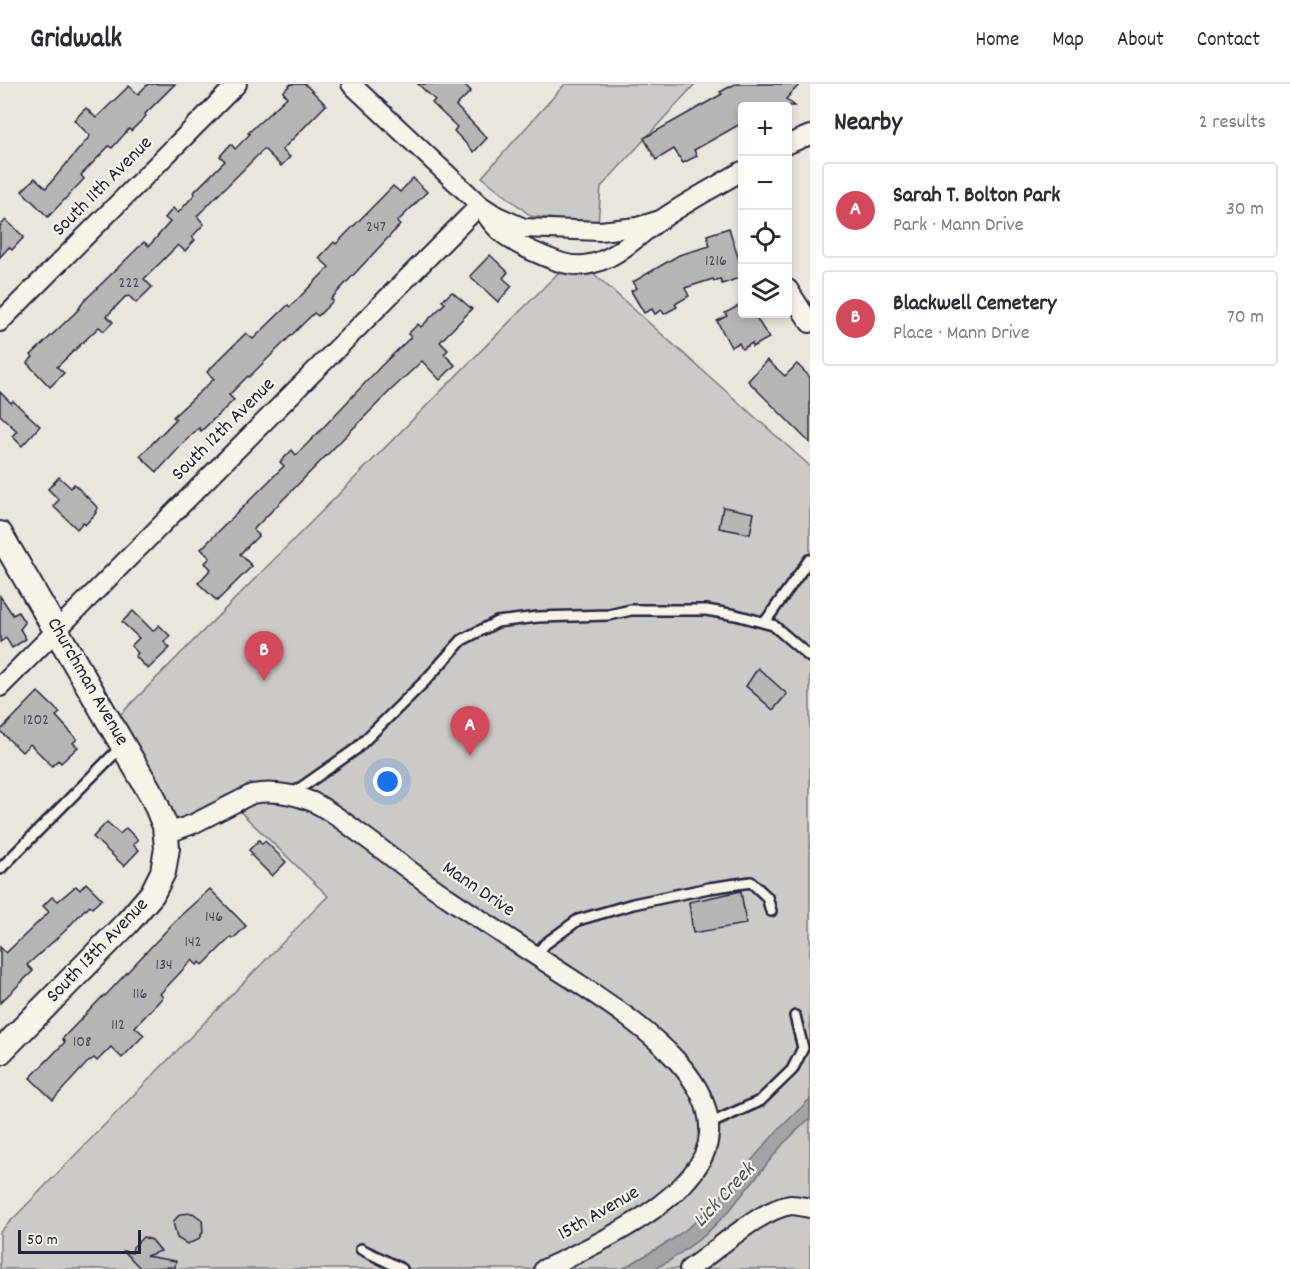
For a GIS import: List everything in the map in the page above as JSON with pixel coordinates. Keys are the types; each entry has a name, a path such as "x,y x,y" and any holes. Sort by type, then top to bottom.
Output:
{"street":[{"name":"South 11th Avenue","path":"0,322 237,84"},
{"path":"351,84 480,205 497,216 524,228 600,231 638,226 660,220"},
{"path":"792,142 810,135"},
{"path":"480,205 491,224 503,235 551,260 588,265 610,258 660,220 738,173"},
{"name":"South 12th Avenue","path":"0,687 480,205"},
{"path":"792,295 810,323"},
{"name":"Churchman Avenue","path":"0,534 153,797 162,817 166,834"},
{"name":"Mann Drive","path":"166,834 193,824 252,794 270,792 291,795 313,802 449,899 621,1012 663,1047 686,1071 698,1088 706,1107 709,1129"},
{"name":"South 13th Avenue","path":"0,1052 146,903 159,883 166,864 166,834"},
{"name":"15th Avenue","path":"544,1269 613,1236 656,1207 699,1164 706,1151 709,1129"},
{"path":"688,1269 775,1210 803,1206"}],"lane":[{"path":"765,622 809,560"},
{"path":"291,795 356,749 425,681 462,640 497,622 538,617 609,615 631,610 706,610 773,624 810,657"},
{"path":"0,869 123,745"},
{"path":"537,956 545,944 578,920 633,904 710,888 751,882 767,897 771,911"},
{"path":"709,1129 760,1101 792,1070 803,1048 795,1016"},
{"path":"361,1249 402,1269"}],"shaded area":[{"path":"565,84 695,84 601,187 598,224 531,216 482,177"},
{"path":"558,273 578,276 594,274 810,466 810,1269 0,1269 0,1232 328,896 232,804 166,834 111,724"}],"water":[{"name":"Lick Creek","path":"810,1099 810,1118 783,1144 729,1211 704,1236 654,1269 622,1269 670,1241 693,1224 720,1197 777,1131"}],"building":[{"path":"148,84 175,84 131,131 129,129 112,148 109,146 81,175 84,179 48,217 22,191 35,178 46,188 90,136 74,120 86,108 96,118 129,86 138,94"},
{"path":"291,84 305,84 326,105 282,150 290,157 281,166 264,149 197,216 204,224 192,237 195,240 185,251 178,245 144,279 152,287 136,303 129,296 125,297 107,316 113,322 104,331 99,327 57,367 64,373 50,387 27,363 33,357 31,355 144,242 149,246 170,222 165,218 173,208 178,213 195,194 194,192 225,161 220,156 231,144 235,149 250,134 248,133 287,97 283,92"},
{"path":"418,84 464,84 471,91 456,106 487,138 474,152 454,131 457,127 432,103 435,100"},
{"path":"735,84 800,84 786,99 790,102 738,102 738,125 694,150 697,156 683,163 674,149 656,160 644,138 722,94 720,92"},
{"path":"413,178 427,192 397,222 400,225 331,299 333,301 318,316 314,313 248,376 229,395 234,400 201,431 199,428 191,435 157,472 140,456 176,419 173,417 214,379 207,372 246,333 253,339 288,305 290,307 329,267 319,258 334,242 336,244 393,186 400,192"},
{"path":"6,220 24,237 12,250 9,247 0,257 0,226"},
{"path":"729,228 738,257 738,278 722,284 720,279 714,281 713,279 685,288 689,296 675,304 677,307 664,314 662,310 655,314 652,309 644,313 631,291 637,288 633,282 679,255 710,246 707,235"},
{"path":"490,255 508,272 503,278 512,286 498,302 470,276"},
{"path":"452,292 472,309 440,342 448,350 444,354 455,365 440,380 422,361 390,391 253,530 259,535 240,554 252,566 217,601 198,583 211,569 205,563 210,558 201,549 284,466 280,462 292,450 296,455 411,337 408,334 418,324 421,327 445,303 442,301"},
{"path":"738,306 738,318 756,318 769,338 752,347 752,343 742,349 739,343 731,347 717,321 727,316 725,313"},
{"path":"767,360 785,376 797,364 810,377 810,443 748,381"},
{"path":"0,392 40,426 22,446 12,436 17,431 0,415"},
{"path":"59,477 71,488 74,484 98,508 85,525 83,522 77,529 53,506 59,500 48,489"},
{"path":"723,507 754,513 750,534 719,528"},
{"path":"0,596 13,615 18,612 25,623 20,629 26,639 12,648 6,638 0,642"},
{"path":"133,611 153,631 159,625 170,636 164,642 170,648 148,669 135,656 138,653 131,646 139,638 122,622"},
{"path":"758,668 787,694 773,710 746,686"},
{"path":"38,692 60,713 56,716 77,739 73,743 78,747 61,763 58,760 52,766 30,744 22,752 0,731"},
{"path":"107,822 120,834 126,828 138,840 133,845 139,850 124,866 93,837"},
{"path":"259,840 262,844 265,841 286,862 272,876 251,855 253,854 249,850"},
{"path":"86,883 102,899 92,908 90,906 85,909 65,931 27,965 33,971 0,1003 0,947 6,953 49,912 43,906 52,897 58,901 76,886 80,890"},
{"path":"210,889 246,926 233,939 231,937 203,965 200,962 197,965 192,960 160,994 163,997 135,1027 144,1035 122,1058 111,1047 97,1061 94,1058 87,1063 53,1100 30,1078 65,1042 62,1039 180,916"},
{"path":"741,891 746,924 693,933 689,902"},
{"path":"193,1213 202,1220 203,1232 198,1240 187,1244 177,1238 173,1222 180,1214"},
{"path":"143,1237 152,1240 161,1251 146,1256 176,1261 175,1267 140,1268 124,1251 132,1253 133,1247"}],"place":[{"name":"Blackwell Cemetery","path":"264,681"},
{"name":"Sarah T. Bolton Park","path":"470,756"}]}
